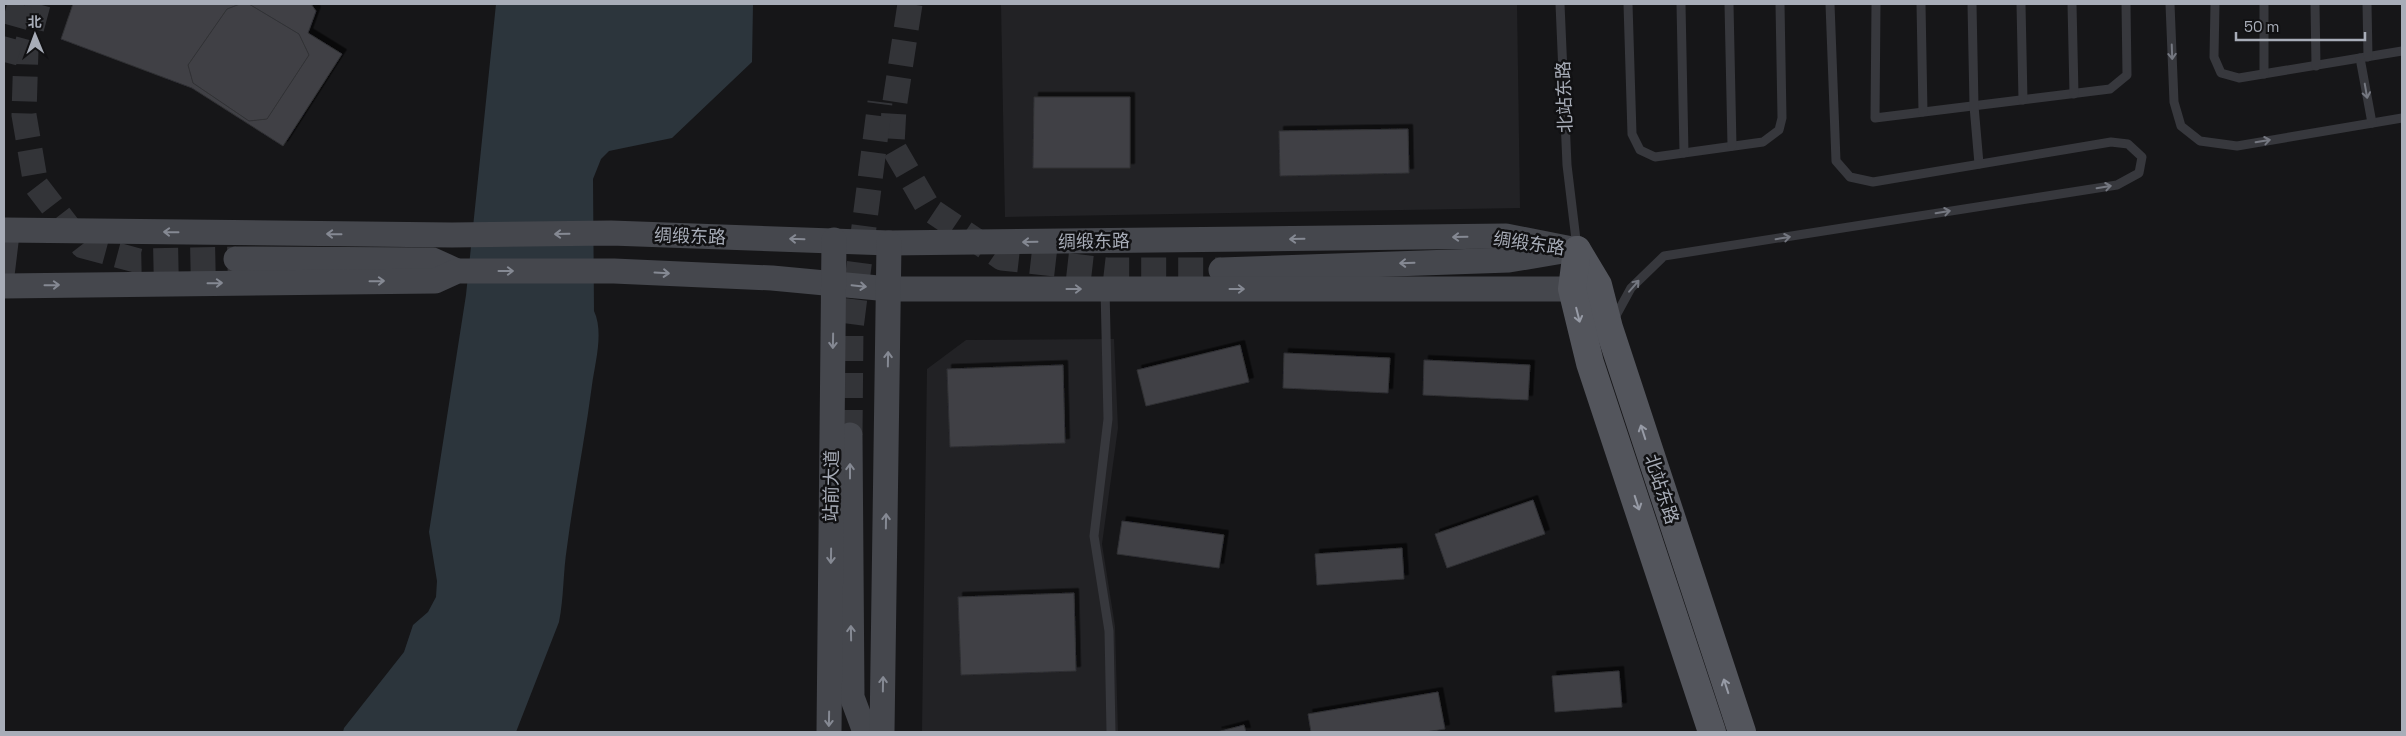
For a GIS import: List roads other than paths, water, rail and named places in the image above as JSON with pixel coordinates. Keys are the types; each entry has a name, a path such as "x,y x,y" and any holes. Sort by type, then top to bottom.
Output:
{"main road":[{"name":"绸缎东路","path":"7,230 452,235 611,233 890,243 1506,236 1577,250"},
{"name":"站前大道","path":"829,732 834,240"},
{"path":"882,732 890,243"},
{"path":"1221,270 1509,260 1577,250"},
{"name":"北站东路","path":"1577,250 1572,289 1590,364 1712,732"},
{"name":"北站东路","path":"1577,250 1598,285 1610,328 1742,732"},
{"path":"236,259 433,260 457,271"},
{"path":"4,287 435,281 457,271 614,271 772,278 889,289 1572,289"},
{"path":"850,435 852,697 864,732"}],"street":[{"path":"4,287 7,230"}],"lane":[{"name":"北站东路","path":"1560,4 1566,165 1577,250"},
{"path":"1628,4 1632,134 1640,150 1655,157 1763,142 1778,130 1782,118 1780,4"},
{"path":"1682,4 1684,153"},
{"path":"1729,4 1732,146"},
{"path":"1610,328 1631,288 1664,256 2117,185 2139,173 2142,157 2128,144 2111,142 1873,182 1850,177 1836,161 1830,4"},
{"path":"1876,4 1875,118 2110,89 2127,75 2126,4"},
{"path":"1921,4 1923,112"},
{"path":"1972,4 1974,106 1979,164"},
{"path":"2022,4 2023,100"},
{"path":"2072,4 2074,94"},
{"path":"2170,4 2174,102 2181,126 2200,141 2237,146 2402,118"},
{"path":"2215,4 2214,57 2221,73 2239,78 2402,52"},
{"path":"2264,4 2264,74"},
{"path":"2315,4 2316,66"},
{"path":"2367,4 2364,58 2372,123"},
{"path":"1105,289 1108,419 1094,536 1109,631 1111,732"}],"tunnel":[{"path":"4,62 20,4"},
{"path":"38,4 26,49 24,115 36,185 83,246 139,261 236,259"},
{"path":"910,4 894,108 892,145 929,209 1002,258 1107,270 1221,270"},
{"path":"850,435 851,328 880,102"}]}
